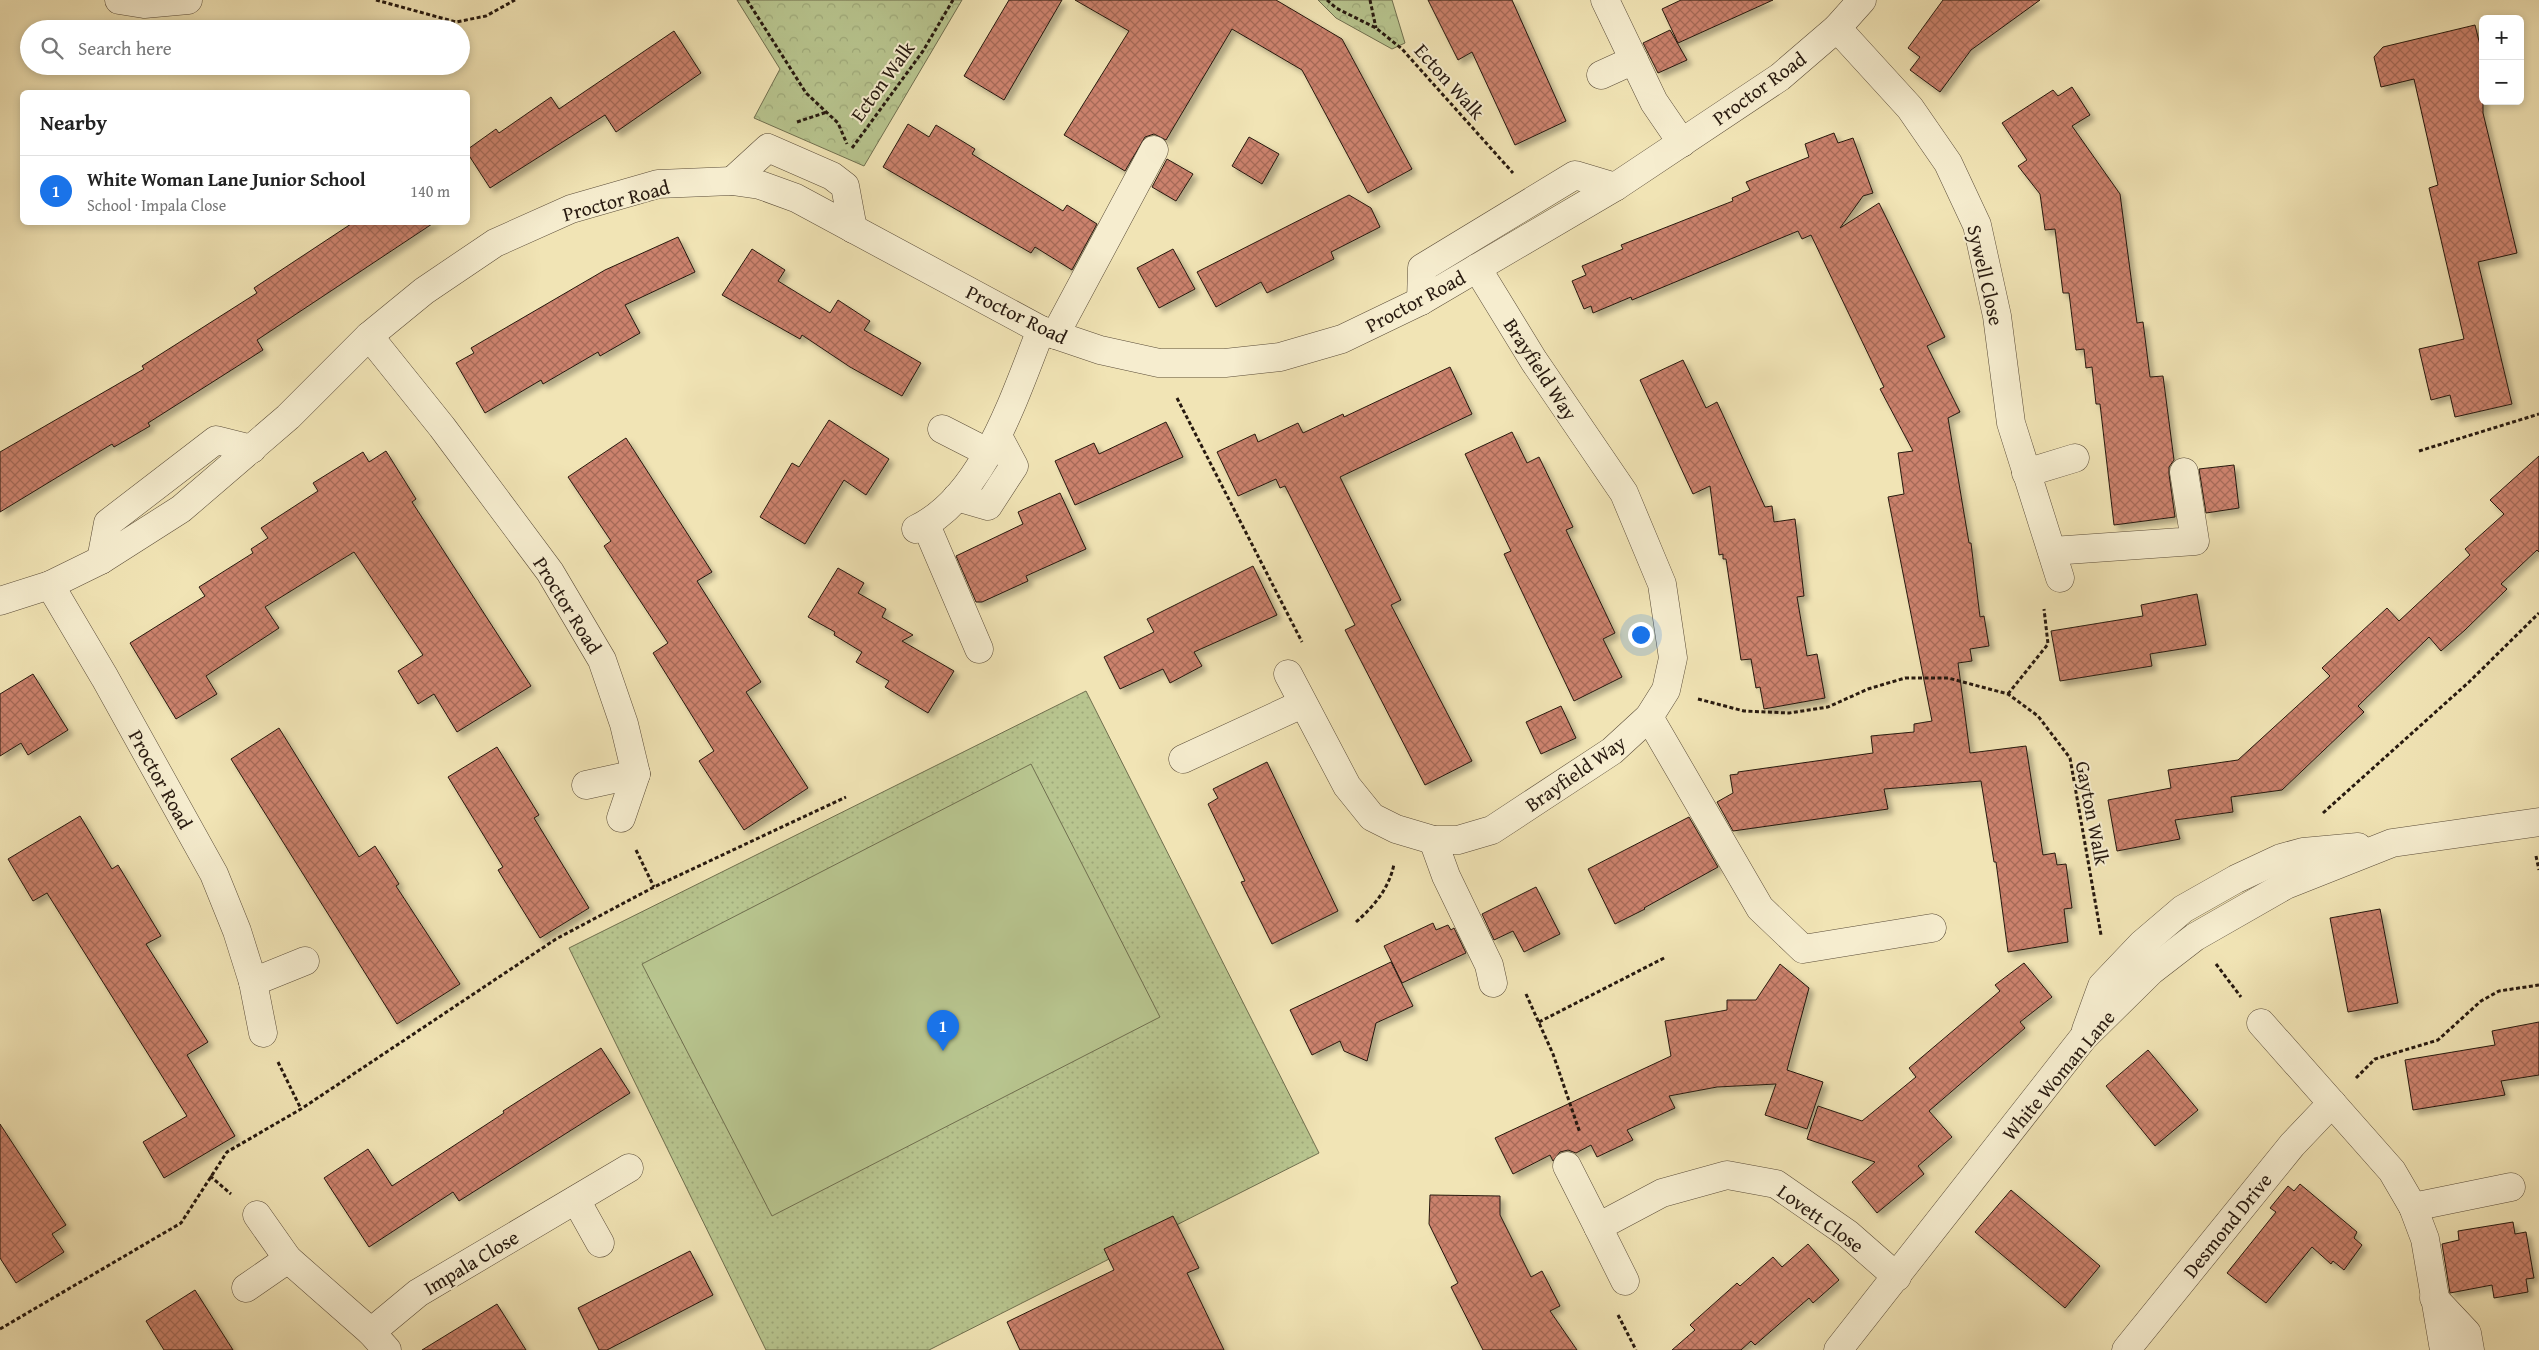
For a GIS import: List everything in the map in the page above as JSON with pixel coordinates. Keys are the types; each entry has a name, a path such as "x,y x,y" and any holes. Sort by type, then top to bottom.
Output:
{"street":[{"path":"119,0 144,4 188,0"},
{"path":"1605,0 1654,102 1682,143"},
{"name":"Proctor Road","path":"0,601 50,585 101,560 181,509 288,417 369,336 424,291 494,243 571,209 658,184 732,181 760,185 796,198 1048,332 1100,350 1159,363 1225,363 1280,356 1342,339 1421,301 1615,187 1780,77 1837,28 1862,0"},
{"name":"Sywell Close","path":"1837,28 1910,108 1948,163 1977,225 1997,316 2011,423 2060,578"},
{"path":"1600,74 1634,60"},
{"path":"732,181 768,148 832,176 845,186 853,229"},
{"path":"994,444 1048,332 1154,150"},
{"path":"1421,301 1422,268 1575,175 1615,187"},
{"name":"Brayfield Way","path":"1288,674 1302,704 1347,786 1372,817 1396,829 1433,840 1458,840 1492,830 1612,751 1649,717 1666,690 1673,658 1662,584 1624,493 1534,361 1477,268"},
{"name":"Proctor Road","path":"369,336 442,428 550,572 602,660 624,724 636,774"},
{"path":"942,429 994,444 1014,466 988,506 957,497 921,527 979,649"},
{"path":"2026,473 2075,458"},
{"path":"2052,551 2195,541 2184,472"},
{"name":"Proctor Road","path":"50,585 105,678 214,874 237,931 253,982 264,1033"},
{"path":"1183,759 1302,704"},
{"path":"1649,717 1760,908 1803,949 1932,928"},
{"path":"586,785 636,774"},
{"path":"621,818 636,774"},
{"name":"White Woman Lane","path":"1838,1350 2083,1038 2151,971 2195,937 2286,885 2392,843 2539,822"},
{"path":"1433,840 1446,876 1489,964 1493,983"},
{"path":"2083,1038 2102,986 2149,939 2183,909 2236,879 2281,858 2303,852 2392,843"},
{"path":"253,982 305,961"},
{"path":"2261,1023 2392,1171 2413,1207 2425,1239 2444,1350"},
{"name":"Desmond Drive","path":"2126,1350 2292,1144 2332,1103"},
{"path":"1567,1166 1624,1281"},
{"name":"Impala Close","path":"257,1215 288,1259 379,1341 418,1293 629,1168"},
{"name":"Lovett Close","path":"1598,1227 1662,1193 1727,1175 1776,1184 1848,1234 1897,1277"},
{"path":"2413,1207 2512,1187"},
{"path":"576,1200 600,1243"},
{"path":"246,1288 288,1259"},
{"path":"2434,1298 2467,1333 2470,1350"},
{"path":"1824,1350 1866,1316"}],"path":[{"path":"376,0 449,20"},
{"path":"466,20 486,16 515,0"},
{"name":"Ecton Walk","path":"747,0 806,94 838,122 850,152 923,51 953,0"},
{"name":"Ecton Walk","path":"1327,0 1336,8 1376,28 1402,49 1524,185 1534,201"},
{"path":"1370,0 1376,28"},
{"path":"1159,363 1305,649 1288,674"},
{"path":"2419,451 2539,414"},
{"path":"2008,694 2048,644 2043,596 2039,586 2060,578"},
{"path":"2303,852 2302,832 2462,688 2539,613"},
{"name":"Gayton Walk","path":"1666,690 1744,711 1789,713 1828,707 1868,689 1905,678 1948,678 2008,694 2038,716 2070,758 2102,943"},
{"path":"0,1329 181,1223 227,1152 301,1109 556,939 654,887 846,797"},
{"path":"621,818 654,887"},
{"path":"1356,922 1384,892 1394,867 1396,829"},
{"path":"2526,856 2539,855"},
{"path":"1539,1022 1666,957"},
{"path":"2208,966 2221,957"},
{"path":"2214,962 2261,1023"},
{"path":"2332,1103 2375,1059 2438,1040 2481,1001 2499,992 2539,984"},
{"path":"1524,991 1539,1022 1588,1157 1567,1166"},
{"path":"264,1033 301,1109"}],"green space":[{"path":"737,0 962,0 864,166 754,118 780,69"},
{"path":"1318,0 1392,0 1405,43 1392,49 1336,18"},
{"path":"1086,691 1319,1153 929,1350 766,1350 569,948"},
{"path":"1031,764 1160,1017 772,1216 642,964"}],"building":[{"path":"1009,0 1062,0 1004,100 964,76"},
{"path":"1075,0 1276,0 1342,39 1412,169 1368,193 1302,70 1232,29 1166,140 1154,134 1145,137 1125,171 1064,135 1129,31"},
{"path":"1428,0 1512,0 1566,121 1515,145 1472,52 1458,60"},
{"path":"1681,0 1773,0 1678,43 1662,9"},
{"path":"1943,0 2040,0 1971,50 1940,92 1910,70 1920,57 1908,48"},
{"path":"2475,25 2479,41 2479,105 2483,105 2483,113 2517,253 2478,262 2512,404 2455,417 2450,395 2431,400 2419,349 2464,339 2429,188 2438,185 2414,79 2381,87 2374,57 2383,47"},
{"path":"1670,30 1687,60 1658,73 1643,43"},
{"path":"674,31 701,73 616,132 605,115 490,188 470,157 470,148 496,129 499,133 551,97 559,109"},
{"path":"2072,87 2090,115 2072,126 2120,194 2137,323 2143,322 2150,377 2163,376 2174,460 2169,467 2169,474 2175,517 2114,525 2100,404 2096,404 2092,367 2086,368 2084,349 2076,350 2069,293 2063,293 2055,229 2045,230 2040,194 2018,166 2027,160 2002,123 2053,90 2058,96"},
{"path":"908,124 929,137 936,125 975,149 972,154 1063,211 1067,205 1097,224 1072,270 1035,247 1031,253 883,167"},
{"path":"1834,133 1838,143 1853,138 1873,193 1863,196 1840,228 1879,203 1945,337 1927,346 1960,412 1948,418 1969,543 1971,543 1980,617 1984,616 1989,646 1970,649 1972,661 1958,663 1970,753 2026,746 2043,855 2055,853 2057,865 2066,864 2072,908 2064,909 2068,942 2008,952 1996,862 1994,862 1981,781 1884,789 1888,809 1733,831 1717,802 1733,793 1730,775 1738,774 1738,772 1873,753 1871,736 1914,732 1914,724 1932,721 1888,497 1904,494 1898,453 1913,451 1880,389 1884,387 1811,235 1802,239 1798,231 1632,300 1631,297 1593,313 1591,306 1584,309 1572,281 1586,275 1582,266 1623,249 1621,245 1733,201 1732,198 1750,190 1746,182 1809,157 1805,144"},
{"path":"1249,137 1279,154 1262,184 1232,166"},
{"path":"1167,159 1193,174 1176,201 1152,187"},
{"path":"1349,195 1371,208 1380,227 1331,252 1334,259 1267,293 1261,282 1216,307 1197,272"},
{"path":"349,225 430,225 257,340 263,350 148,423 150,426 114,447 112,444 0,512 0,452 144,369 142,366 257,293 254,288"},
{"path":"678,237 695,272 625,305 640,333 600,356 598,352 543,384 541,380 485,413 456,363 474,353 471,348 605,270"},
{"path":"752,249 785,270 778,281 830,313 838,300 870,321 864,330 921,363 902,396 850,367 802,335 800,339 722,295"},
{"path":"1173,249 1195,289 1159,308 1137,268"},
{"path":"1683,360 1706,408 1717,402 1765,507 1772,506 1774,522 1795,519 1804,596 1797,597 1807,656 1817,654 1825,698 1764,709 1760,687 1756,688 1751,659 1741,660 1726,559 1723,559 1723,554 1719,555 1710,486 1693,494 1640,380"},
{"path":"1450,367 1472,414 1340,477 1401,600 1391,605 1472,761 1425,785 1345,630 1355,625 1285,486 1280,488 1276,479 1238,496 1217,452 1255,434 1258,442 1298,423 1303,433 1343,414 1344,417"},
{"path":"829,420 889,459 866,495 844,480 805,544 760,517 792,463 799,467"},
{"path":"1166,422 1183,457 1075,505 1055,461 1094,443 1099,454"},
{"path":"1512,432 1527,463 1539,457 1573,527 1566,530 1615,633 1603,639 1622,677 1574,701 1504,554 1511,551 1465,454"},
{"path":"626,438 712,572 697,581 761,682 746,692 808,788 744,830 699,761 714,751 653,653 668,643 604,546 611,541 568,477"},
{"path":"386,451 416,499 412,502 531,686 457,732 434,694 418,704 398,671 423,655 354,552 265,607 279,628 206,676 217,694 176,719 130,643 205,596 199,587 253,553 251,549 268,538 261,528 318,491 313,483 363,452 369,462"},
{"path":"2539,456 2539,552 2537,550 2501,584 2507,589 2465,630 2441,651 2429,637 2358,706 2364,712 2282,790 2231,797 2233,812 2175,820 2180,839 2117,851 2108,800 2171,788 2168,770 2238,760 2330,676 2322,668 2387,608 2399,621 2470,555 2465,549 2504,514 2490,500"},
{"path":"2234,465 2239,508 2206,513 2199,469"},
{"path":"1060,493 1086,549 1026,576 1028,581 982,602 976,602 956,556 1023,524 1018,512"},
{"path":"1253,566 1277,615 1194,652 1202,666 1170,683 1163,669 1120,689 1104,657 1154,632 1147,619"},
{"path":"838,568 864,583 858,593 886,609 882,617 913,635 902,641 954,671 928,713 885,687 889,681 856,662 862,652 834,635 835,632 808,617"},
{"path":"2197,594 2206,645 2150,654 2152,666 2060,681 2051,631 2143,616 2141,605"},
{"path":"33,674 68,730 28,755 21,743 0,756 0,694"},
{"path":"1561,706 1576,738 1541,754 1526,722"},
{"path":"279,728 359,857 375,846 399,884 396,886 460,984 397,1024 231,759"},
{"path":"497,747 539,815 534,818 589,908 540,938 498,870 503,867 448,777"},
{"path":"1267,762 1338,911 1272,944 1241,882 1245,881 1208,804 1218,798 1213,789"},
{"path":"80,816 112,869 118,865 161,936 146,944 208,1042 187,1055 235,1136 164,1178 143,1142 187,1116 47,893 33,901 8,859"},
{"path":"1689,817 1718,867 1615,924 1588,869"},
{"path":"1536,887 1560,934 1524,952 1513,931 1494,940 1482,914"},
{"path":"2380,909 2398,1003 2348,1012 2330,918"},
{"path":"1433,923 1436,930 1448,925 1451,930 1454,928 1466,953 1402,983 1384,946"},
{"path":"1391,962 1413,1006 1376,1023 1367,1061 1344,1051 1340,1041 1312,1055 1290,1010"},
{"path":"2024,963 2052,997 2020,1022 2025,1028 1929,1111 1952,1137 1918,1166 1924,1174 1877,1213 1852,1182 1875,1162 1807,1139 1818,1106 1862,1121 1916,1077 1909,1068 2000,991 1995,985"},
{"path":"1780,964 1809,988 1787,1070 1823,1082 1807,1129 1765,1115 1776,1084 1717,1087 1669,1096 1675,1108 1627,1130 1633,1140 1597,1157 1591,1145 1576,1153 1568,1150 1560,1152 1553,1161 1550,1155 1513,1174 1495,1138 1671,1056 1665,1021 1727,1010 1727,1000 1756,1000"},
{"path":"2539,1022 2539,1075 2501,1081 2505,1095 2413,1110 2405,1060 2495,1045 2492,1031"},
{"path":"601,1048 630,1093 459,1201 453,1192 369,1247 324,1178 368,1149 392,1186"},
{"path":"2148,1050 2198,1110 2155,1146 2106,1086"},
{"path":"0,1124 66,1225 52,1234 64,1252 16,1283 0,1258"},
{"path":"2300,1184 2357,1232 2354,1238 2362,1245 2344,1270 2333,1261 2331,1264 2312,1247 2266,1303 2227,1273 2276,1212 2270,1208 2288,1186 2294,1191"},
{"path":"2011,1190 2100,1266 2065,1308 1975,1232"},
{"path":"1430,1195 1500,1196 1500,1215 1531,1277 1542,1271 1560,1306 1550,1311 1577,1350 1483,1350 1451,1287 1458,1283 1429,1224"},
{"path":"1173,1216 1199,1268 1187,1273 1224,1350 1020,1350 1007,1322 1114,1270 1104,1249"},
{"path":"2513,1222 2515,1234 2526,1232 2534,1278 2526,1279 2528,1292 2494,1298 2492,1285 2450,1293 2442,1244 2459,1240 2458,1231"},
{"path":"1808,1244 1839,1280 1813,1303 1809,1298 1755,1345 1751,1341 1741,1350 1672,1350 1695,1330 1690,1325 1737,1283 1740,1286 1773,1257 1782,1267"},
{"path":"690,1251 713,1295 607,1350 599,1350 578,1308"},
{"path":"195,1290 233,1350 164,1350 146,1321"},
{"path":"497,1304 526,1350 422,1350"}],"place":[{"name":"White Woman Lane Junior School","path":"943,1051"}]}
